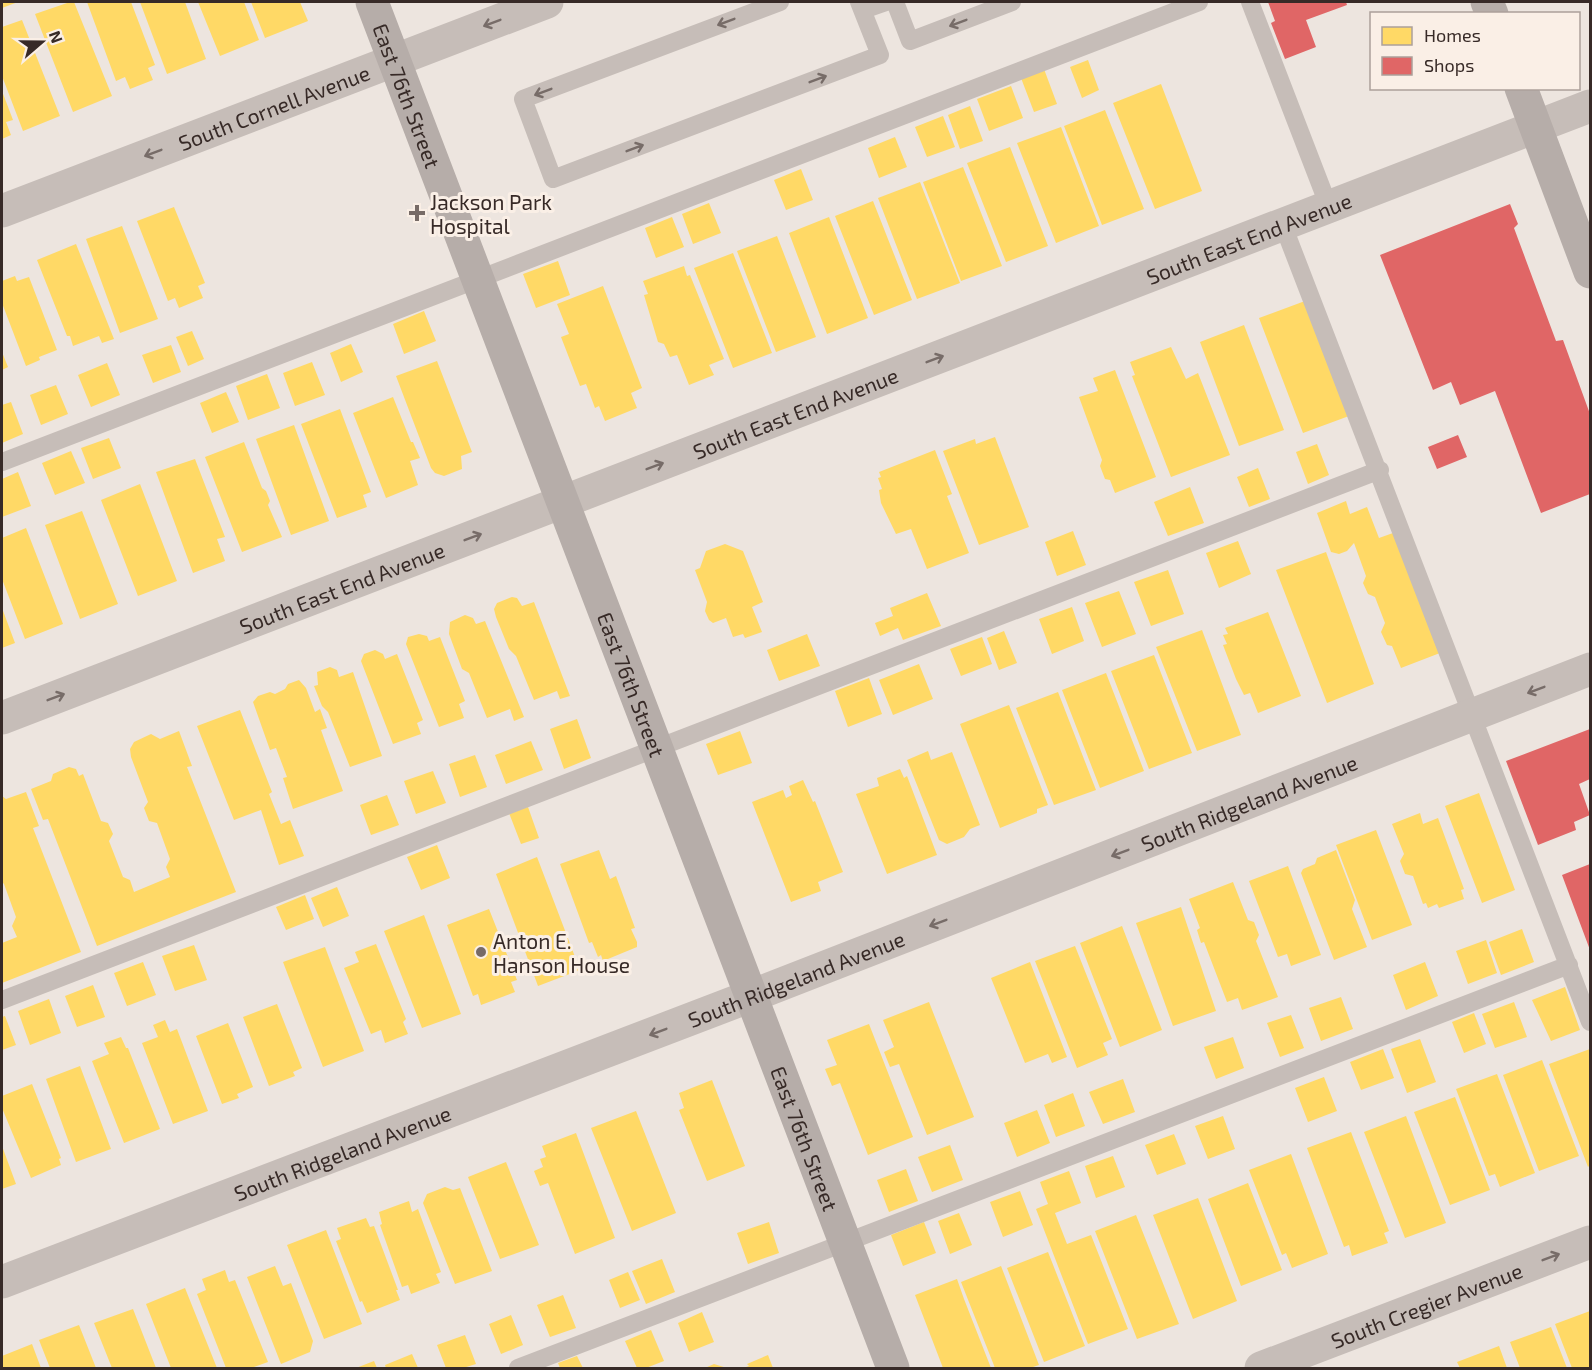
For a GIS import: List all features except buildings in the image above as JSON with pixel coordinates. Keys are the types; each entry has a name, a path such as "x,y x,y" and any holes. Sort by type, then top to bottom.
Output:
{"street":[{"name":"East 76th Street","path":"372,2 893,1368"},
{"name":"South Cornell Avenue","path":"2,212 547,2"},
{"path":"1522,90 1590,272"},
{"name":"South East End Avenue","path":"2,718 1590,106"},
{"name":"South Ridgeland Avenue","path":"2,1282 751,996 1590,669"},
{"name":"South Cregier Avenue","path":"1261,1368 1590,1242"}],"lane":[{"path":"780,2 523,99 553,179 880,55 861,6 886,2"},
{"path":"895,2 910,41 1012,2"},
{"path":"2,462 1199,2"},
{"path":"1250,2 1329,207"},
{"path":"1283,225 1380,470 1590,1022"},
{"path":"2,1000 1380,470"},
{"path":"518,1368 1569,965"}],"place":[{"name":"Jackson Park Hospital","path":"417,213"},
{"name":"Anton E. Hanson House","path":"481,952"}]}
